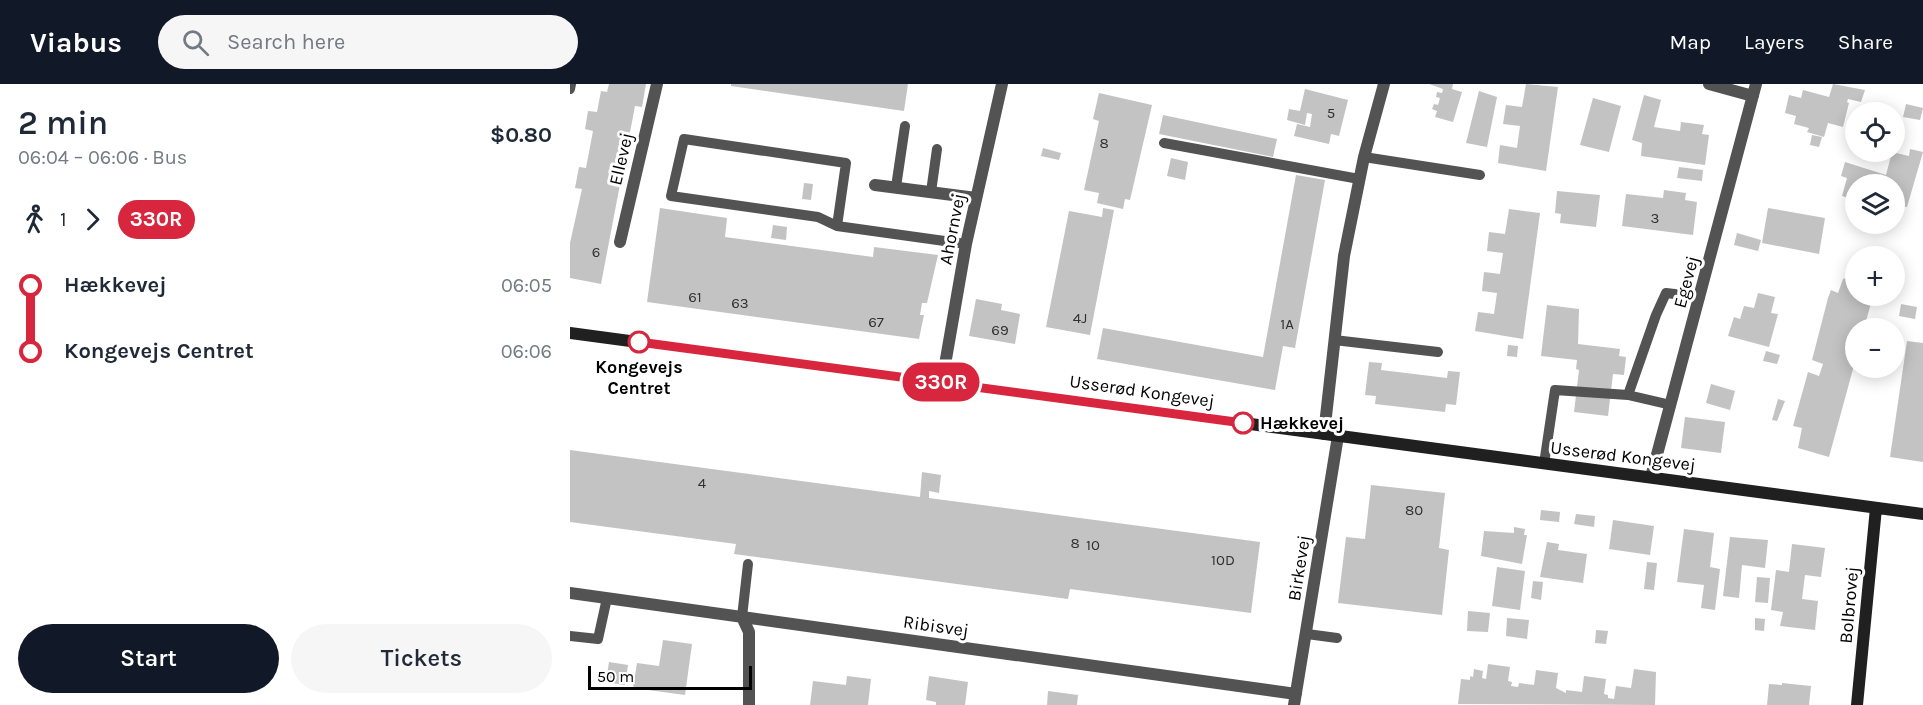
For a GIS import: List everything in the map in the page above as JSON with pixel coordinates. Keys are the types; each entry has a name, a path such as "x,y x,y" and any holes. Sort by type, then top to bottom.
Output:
{"main road":[{"name":"Usserød Kongevej","path":"570,333 1923,514"},
{"name":"Bolbrovej","path":"1857,705 1876,508"}],"street":[{"name":"Ellevej","path":"620,242 657,84"},
{"name":"Ahornvej","path":"942,382 966,244 1002,84"},
{"path":"1324,434 1344,256 1359,179 1384,84"},
{"name":"Egevej","path":"1651,477 1754,90 1709,84"},
{"path":"875,185 976,198"},
{"name":"Birkevej","path":"1295,700 1338,436"},
{"name":"Ribisvej","path":"570,593 1295,700"},
{"path":"742,617 749,632 749,705"}],"lane":[{"path":"570,89 571,84"},
{"path":"896,188 905,126"},
{"path":"837,226 846,162 684,139 670,196 818,217 837,226 966,244"},
{"path":"1164,143 1359,179"},
{"path":"931,192 937,149"},
{"path":"1364,158 1480,175"},
{"path":"1628,395 1666,293 1700,297"},
{"path":"1334,340 1438,352"},
{"path":"1544,464 1555,390 1628,395 1671,405"},
{"path":"742,617 748,564"},
{"path":"570,636 598,639 606,598"},
{"path":"1306,634 1337,638"}],"building":[{"path":"609,84 646,84 642,107 635,106 601,284 570,278 570,243 582,189 575,188 579,167 586,168 593,131 585,129 588,111 597,112 601,91 607,92"},
{"path":"731,84 908,84 904,111 731,86"},
{"path":"1429,84 1453,84 1452,89 1462,92 1453,122 1435,117 1437,111 1432,109 1434,104 1438,105 1440,98 1436,97 1437,92 1442,93 1443,89"},
{"path":"1526,84 1558,87 1546,171 1498,163 1500,145 1517,148 1520,126 1503,124 1506,105 1522,107"},
{"path":"1833,84 1865,90 1861,102 1848,99 1845,102 1843,127 1828,123 1824,137 1807,132 1809,128 1794,124 1796,116 1785,113 1789,95 1801,98 1803,90 1829,97"},
{"path":"1305,89 1348,100 1339,136 1331,134 1329,144 1294,136 1297,124 1310,127 1312,114 1307,113 1305,125 1287,120 1289,109 1300,111"},
{"path":"1479,91 1497,97 1487,147 1466,143"},
{"path":"1099,93 1152,105 1130,200 1125,199 1123,209 1097,203 1099,193 1084,190 1099,121 1093,119"},
{"path":"1644,95 1661,100 1654,127 1680,131 1681,122 1704,125 1702,134 1709,135 1705,165 1641,156 1642,143 1632,140"},
{"path":"1593,98 1621,106 1609,152 1580,145"},
{"path":"1906,104 1923,108 1920,120 1905,117"},
{"path":"1163,115 1277,139 1273,157 1159,134"},
{"path":"1812,135 1822,137 1819,147 1810,145"},
{"path":"1043,148 1061,153 1059,160 1041,156"},
{"path":"1910,149 1923,152 1907,207 1905,207 1905,174 1886,174 1889,162 1905,162 1905,155 1909,156"},
{"path":"1171,158 1188,162 1185,180 1167,176"},
{"path":"1845,162 1883,174 1845,174 1845,177 1841,176"},
{"path":"1679,167 1703,170 1702,181 1677,178"},
{"path":"1296,175 1325,180 1295,348 1283,346 1275,390 1097,359 1103,328 1263,357"},
{"path":"804,183 813,184 811,200 802,199"},
{"path":"1664,190 1686,193 1685,200 1697,202 1693,235 1622,226 1626,194 1663,198"},
{"path":"1557,191 1600,195 1596,227 1560,223 1561,214 1555,213"},
{"path":"660,208 727,218 725,237 873,257 874,247 938,255 927,303 922,303 920,315 924,315 919,339 647,302"},
{"path":"1103,208 1114,210 1090,335 1046,327 1069,211 1102,217"},
{"path":"1768,208 1825,218 1819,254 1762,243"},
{"path":"1509,209 1540,213 1523,339 1475,331 1478,312 1494,314 1497,293 1482,291 1484,272 1500,274 1503,253 1487,251 1489,232 1505,234"},
{"path":"773,225 787,227 786,240 771,238"},
{"path":"1737,233 1761,240 1758,251 1734,245"},
{"path":"1845,278 1845,306 1870,306 1867,318 1845,318 1845,378 1851,378 1829,457 1798,448 1802,428 1793,426 1808,372 1819,376 1823,364 1812,360 1831,290 1838,293"},
{"path":"1758,293 1775,297 1771,313 1778,314 1769,347 1728,336 1734,317 1740,319 1744,306 1754,308"},
{"path":"976,299 1002,304 1001,310 1020,314 1015,344 969,336"},
{"path":"1547,305 1579,309 1578,344 1620,349 1619,356 1626,357 1624,375 1613,374 1608,416 1574,412 1579,370 1576,369 1577,360 1541,356"},
{"path":"1901,306 1917,307 1915,319 1899,316"},
{"path":"1907,341 1923,343 1923,462 1890,457 1902,378 1905,378"},
{"path":"1508,345 1518,346 1517,357 1507,356"},
{"path":"1766,351 1780,355 1777,364 1763,361"},
{"path":"1369,362 1382,363 1381,370 1447,378 1448,371 1460,372 1456,405 1446,404 1445,412 1375,404 1376,396 1365,395"},
{"path":"1711,384 1735,391 1730,410 1706,403"},
{"path":"1778,399 1785,401 1777,421 1772,420"},
{"path":"1685,417 1725,422 1721,453 1681,448"},
{"path":"570,450 920,497 922,472 941,475 939,493 929,491 929,498 1260,542 1251,613 1070,589 1068,599 734,554 736,544 570,522"},
{"path":"1371,485 1445,493 1439,548 1449,550 1442,615 1338,603 1346,537 1365,539"},
{"path":"1541,510 1560,512 1559,522 1540,520"},
{"path":"1576,514 1595,516 1594,527 1574,524"},
{"path":"1613,520 1654,526 1650,555 1609,549"},
{"path":"1514,527 1525,529 1524,535 1527,535 1522,564 1481,556 1484,531 1514,533"},
{"path":"1684,529 1714,533 1710,567 1720,569 1715,610 1701,608 1704,585 1677,582"},
{"path":"1730,537 1768,540 1765,568 1742,565 1739,598 1723,596"},
{"path":"1547,542 1559,544 1558,550 1587,554 1583,583 1540,577"},
{"path":"1792,544 1825,548 1821,577 1805,575 1802,599 1818,601 1815,630 1780,626 1783,612 1771,610 1776,570 1789,572"},
{"path":"1647,562 1657,563 1654,590 1644,589"},
{"path":"1497,567 1525,571 1520,610 1492,606"},
{"path":"1757,577 1770,578 1768,603 1755,602"},
{"path":"1533,581 1543,582 1541,600 1531,598"},
{"path":"1468,611 1490,613 1488,632 1467,631"},
{"path":"1507,618 1529,620 1527,639 1506,636"},
{"path":"1755,618 1765,619 1764,631 1755,630"},
{"path":"1596,630 1608,631 1606,644 1595,643"},
{"path":"663,640 692,644 685,695 633,688 637,663 659,666"},
{"path":"609,662 628,665 625,685 606,682"},
{"path":"1488,664 1510,667 1508,681 1512,682 1511,686 1518,687 1519,683 1534,685 1536,670 1558,673 1556,688 1566,693 1566,690 1582,692 1584,676 1606,679 1604,694 1614,699 1616,686 1631,688 1634,669 1656,672 1655,705 1458,704 1461,679 1470,680 1474,669 1483,671 1482,678 1486,679"},
{"path":"847,676 871,679 868,705 810,705 813,681 846,685"},
{"path":"929,676 968,682 965,705 936,705 936,702 926,700"},
{"path":"1782,683 1811,686 1809,705 1767,705 1769,684 1782,685"},
{"path":"1048,691 1078,695 1077,705 1047,705"}],"bus line":[{"name":"330R","path":"639,342 1243,423"}],"place":[{"name":"Kongevejs Centret","path":"639,342"},
{"name":"Hækkevej","path":"1243,423"}]}
